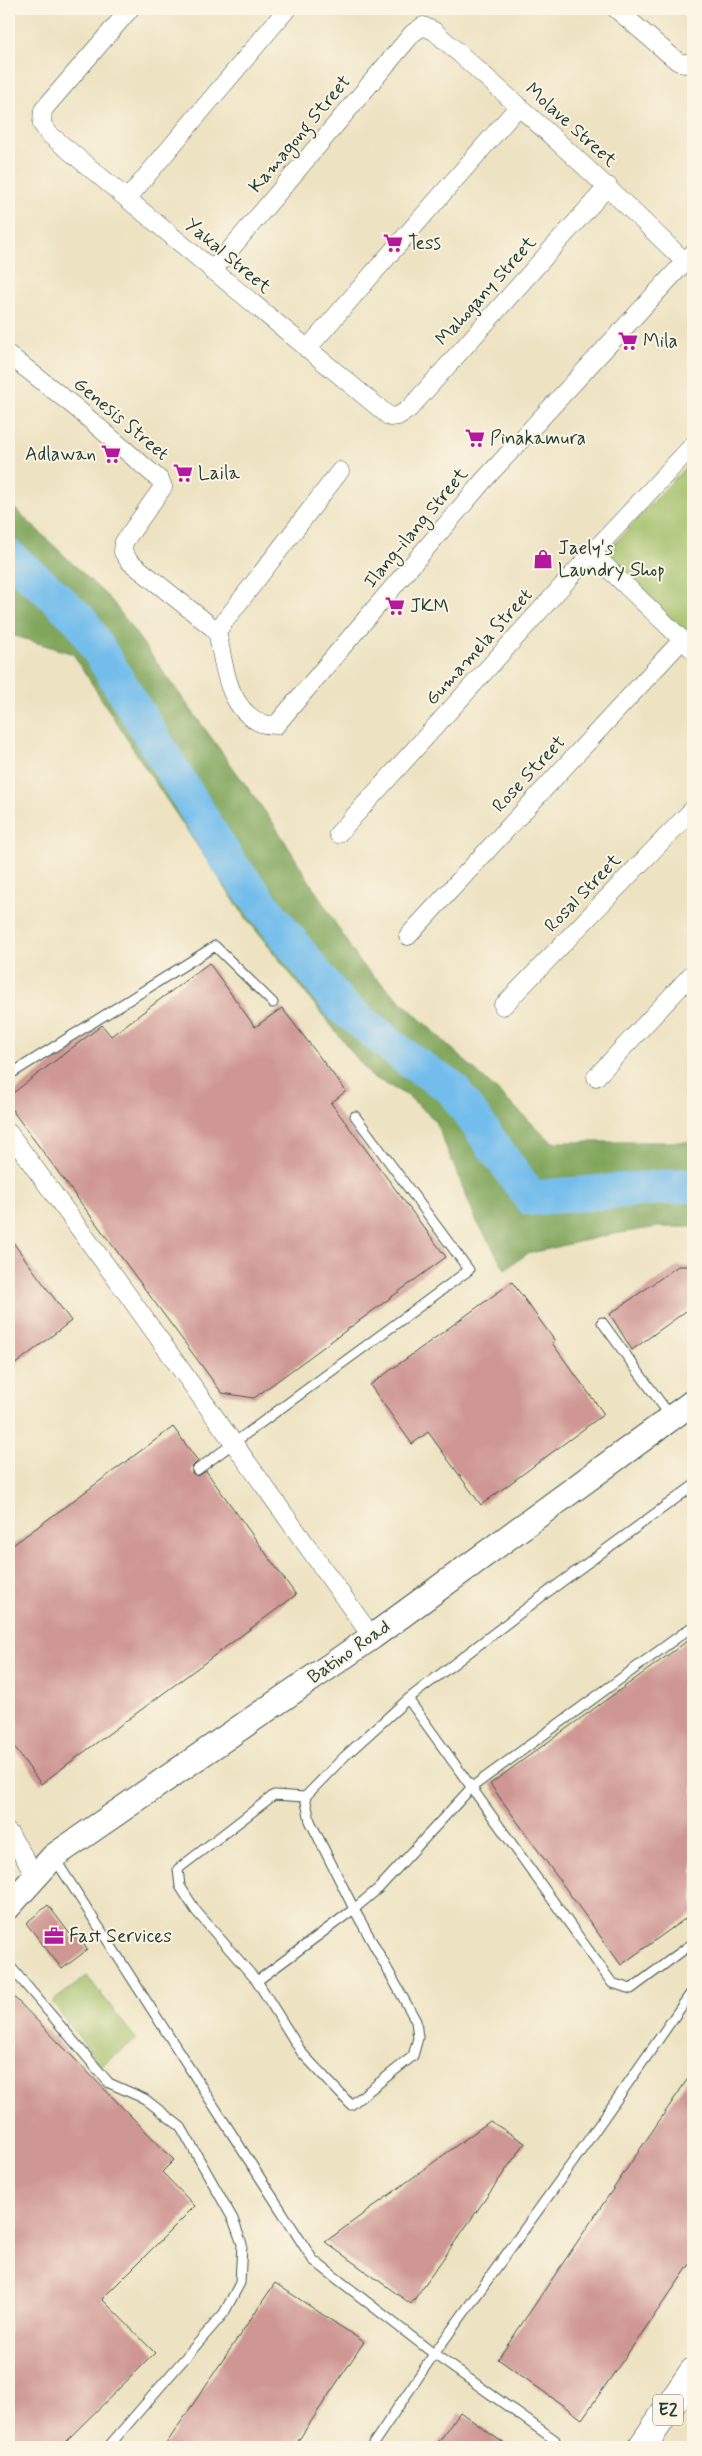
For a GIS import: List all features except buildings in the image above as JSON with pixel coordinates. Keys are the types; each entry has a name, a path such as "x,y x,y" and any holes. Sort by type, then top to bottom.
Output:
{"highway":[{"name":"E2","path":"642,2447 693,2372"}],"main road":[{"name":"Batino Road","path":"9,1906 54,1856 372,1637 693,1402"}],"street":[{"name":"Yakal Street","path":"130,9 43,110 42,124 49,134 390,417"},
{"path":"127,199 287,9"},
{"path":"616,9 677,61 684,64 693,61"},
{"name":"Molave Street","path":"423,26 434,31 689,257"},
{"name":"Kamagong Street","path":"212,271 412,33 423,26"},
{"path":"307,349 519,106"},
{"name":"Mahogany Street","path":"390,417 398,416 409,409 608,186"},
{"name":"Ilang-ilang Street","path":"217,631 231,693 245,711 261,723 276,725 484,480 689,257"},
{"name":"Genesis Street","path":"9,355 75,407 160,480 163,487 124,542 123,552 129,561 217,631"},
{"name":"Gumamela Street","path":"338,834 693,444"},
{"path":"217,631 340,471"},
{"path":"592,553 688,645"},
{"name":"Rose Street","path":"408,936 688,645"},
{"name":"Rosal Street","path":"503,1006 693,809"},
{"path":"596,1077 693,973"},
{"path":"9,1132 372,1637"},
{"path":"9,1833 36,1876"}],"lane":[{"path":"9,1075 215,946 273,1003"},
{"path":"197,1470 469,1270 355,1116"},
{"path":"602,1322 672,1418"},
{"path":"305,1796 310,1821 354,1909 416,2020 418,2038 414,2056 352,2105 302,2052 257,1980 196,1911 180,1886 178,1869 274,1795 305,1796 345,1756 408,1699 549,1591 693,1486"},
{"path":"257,1980 354,1909 379,1888 472,1787 693,1626"},
{"path":"408,1699 612,1983 631,1989 693,1943"},
{"path":"54,1856 313,2260 434,2354 555,2440"},
{"path":"9,1965 109,2082 146,2099 181,2127 233,2219 242,2244 240,2283 224,2313 108,2447"},
{"path":"371,2447 434,2354 579,2154 693,1990"}],"green space":[{"path":"693,459 693,640 604,555"},
{"path":"9,503 112,601 274,824 360,963 552,1142 693,1142 693,1227 658,1227 608,1235 527,1254 505,1269 477,1222 435,1120 408,1096 371,1076 243,914 144,766 73,654 9,634"},
{"path":"87,1976 136,2039 101,2066 52,2002"}],"waterway":[{"path":"9,557 82,622 227,860 341,1006 413,1063 451,1087 531,1198 693,1185"}],"place":[{"name":"Tess","path":"393,243"},
{"name":"Mila","path":"628,341"},
{"name":"Pinakamura","path":"475,438"},
{"name":"Adlawan","path":"111,454"},
{"name":"Laila","path":"183,473"},
{"name":"Jaely's Laundry Shop","path":"543,559"},
{"name":"JKM","path":"395,606"},
{"name":"Fast Services","path":"54,1936"}]}
